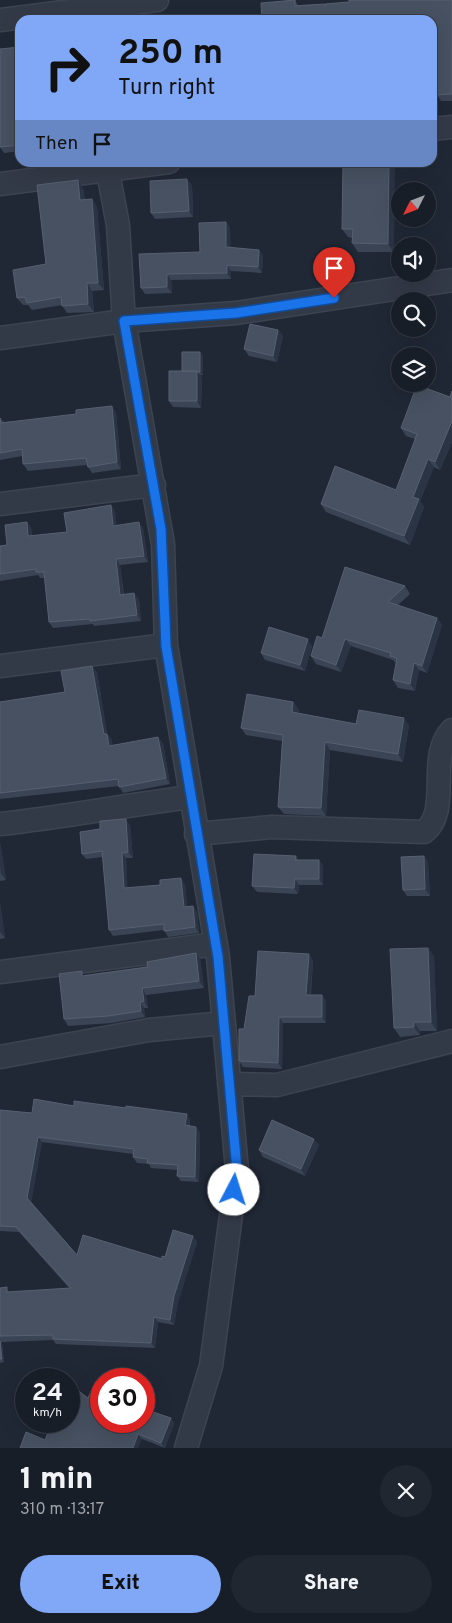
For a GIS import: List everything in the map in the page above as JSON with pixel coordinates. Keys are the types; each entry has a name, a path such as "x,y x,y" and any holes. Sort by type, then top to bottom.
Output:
{"street":[{"path":"40,15 157,0"},
{"path":"0,20 15,18"},
{"path":"437,128 452,127"},
{"path":"0,184 101,167"},
{"path":"107,167 118,225 124,321 163,544 166,646 196,834 216,944 237,1170 211,1366 186,1448"},
{"path":"0,338 124,321 236,313 452,280"},
{"path":"0,504 154,485"},
{"path":"0,666 166,646"},
{"path":"196,834 272,828 424,832 435,826 442,811 444,749 446,736 452,730"},
{"path":"0,824 72,816 139,803 191,797"},
{"path":"0,972 216,944"},
{"path":"0,1057 149,1030 224,1023"},
{"path":"229,1084 277,1085 452,1041"}],"building":[{"path":"295,0 295,6 324,4 325,6 325,4 349,2 349,0 452,0 452,94 437,95 437,15 262,15 261,3"},
{"path":"15,48 15,146 0,147 0,49"},
{"path":"343,167 389,167 388,244 352,243 353,229 342,229"},
{"path":"187,179 189,211 151,213 150,181"},
{"path":"78,180 80,200 92,199 98,283 87,283 88,304 62,306 61,297 27,303 25,297 17,298 13,270 46,264 37,185"},
{"path":"226,222 226,247 259,250 258,267 227,265 227,273 167,274 167,287 141,288 139,254 200,252 199,223"},
{"path":"250,324 278,330 273,356 244,349"},
{"path":"182,352 200,352 200,372 182,371"},
{"path":"169,371 197,371 197,401 169,401"},
{"path":"452,391 452,421 435,462 428,459 413,497 419,499 404,536 321,504 335,466 396,490 417,434 401,428 414,392 436,392 450,397"},
{"path":"112,406 117,462 88,467 86,458 23,464 22,449 0,453 0,418 1,423 76,414 76,410"},
{"path":"111,505 113,526 139,522 144,556 116,559 120,595 134,593 137,615 90,621 90,619 49,622 44,572 36,572 36,569 0,574 0,546 7,545 5,525 27,522 28,536 67,532 64,513"},
{"path":"345,567 405,586 388,602 437,618 422,666 414,663 410,684 393,680 397,658 390,656 391,653 345,639 336,665 311,656 317,636 322,638"},
{"path":"269,627 308,639 300,665 261,653"},
{"path":"92,666 104,734 107,734 109,746 158,737 166,778 119,787 118,779 0,793 0,702 65,692 61,671"},
{"path":"247,694 293,702 292,712 356,724 359,710 404,718 398,754 325,742 321,808 278,807 283,735 241,728"},
{"path":"126,819 128,852 122,853 124,888 160,885 160,880 181,878 184,907 193,906 195,927 164,931 164,924 109,930 102,851 82,854 80,832 100,829 100,821"},
{"path":"254,854 296,856 295,860 319,860 319,879 295,879 294,888 252,886"},
{"path":"424,856 425,889 403,890 401,857"},
{"path":"428,948 431,1022 414,1022 414,1027 394,1028 390,949"},
{"path":"258,951 309,954 306,995 322,995 322,1017 279,1017 278,1063 239,1061 239,1029 244,1029 249,996 255,996"},
{"path":"196,953 199,981 142,988 144,1001 140,1002 141,1011 108,1016 64,1019 59,974 82,971 82,976 148,967 147,962"},
{"path":"34,1099 74,1106 74,1101 187,1114 185,1125 196,1127 195,1177 177,1176 178,1165 147,1163 148,1159 133,1157 134,1149 38,1137 27,1198 77,1255 83,1235 162,1259 162,1256 165,1257 173,1230 193,1236 174,1296 170,1320 154,1317 151,1343 53,1339 53,1335 0,1336 0,1288 7,1287 7,1292 71,1288 16,1227 0,1226 0,1110 32,1113"},
{"path":"272,1120 314,1139 301,1169 259,1150"},
{"path":"0,1341 2,1359 0,1359"},
{"path":"80,1392 88,1398 90,1393 90,1433 155,1433 155,1413 171,1418 161,1443 138,1434 133,1448 20,1448 26,1433 45,1440 48,1433 80,1433"}],"route":[{"path":"234,1190 237,1170 218,957 166,646 161,529 136,399 124,321 236,313 334,298"}]}
